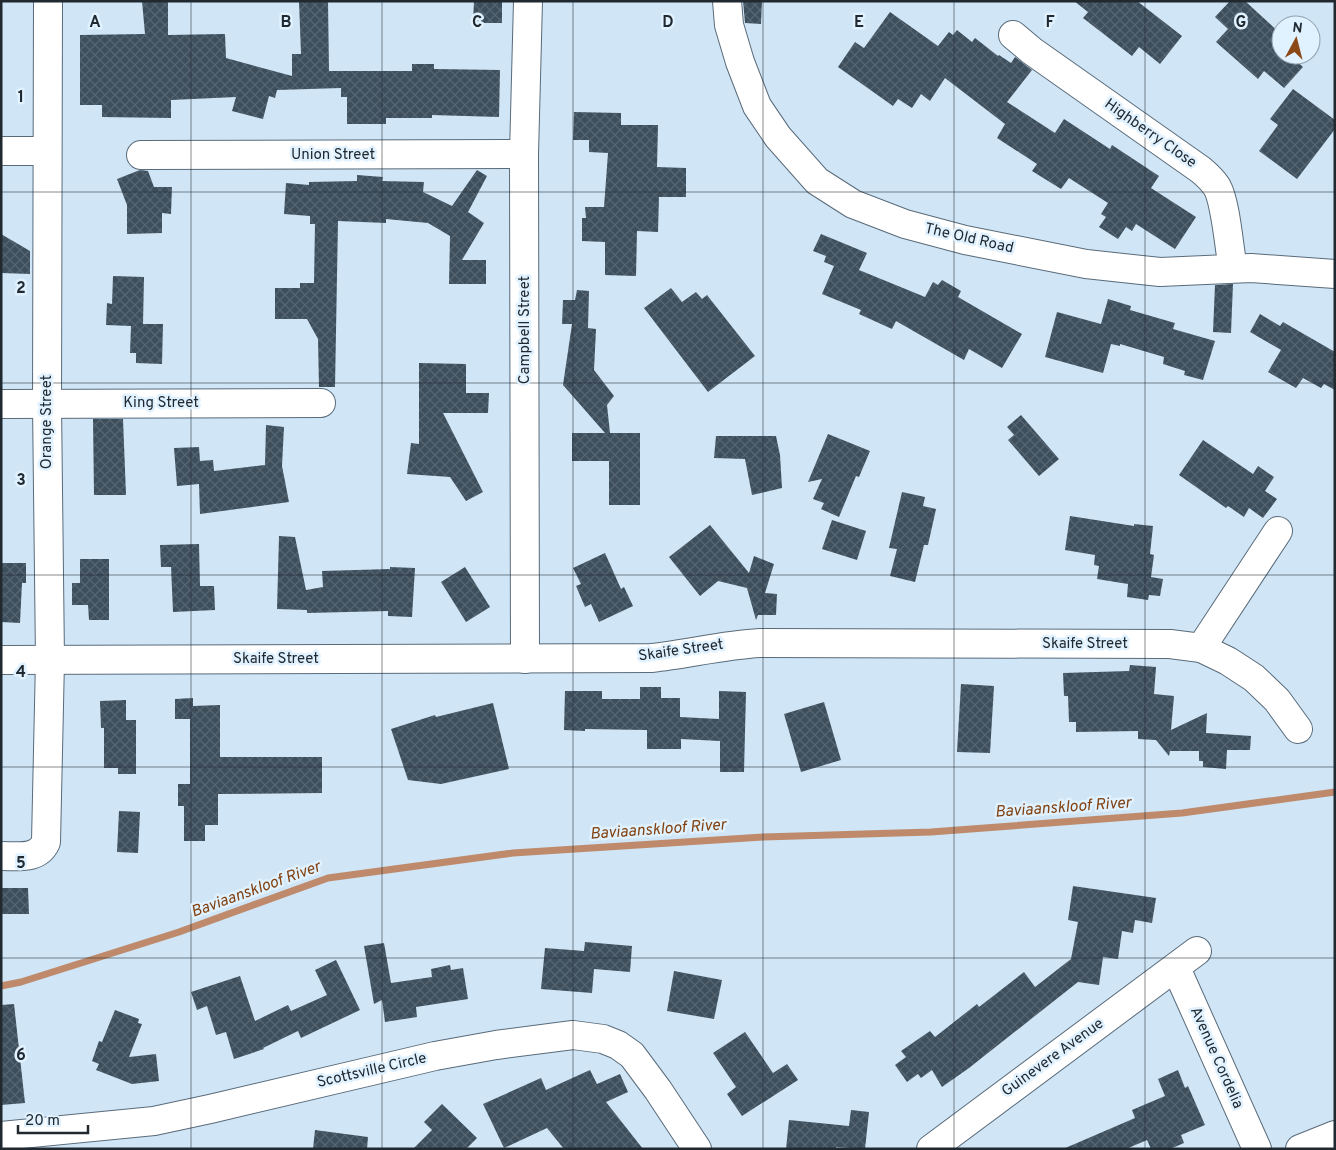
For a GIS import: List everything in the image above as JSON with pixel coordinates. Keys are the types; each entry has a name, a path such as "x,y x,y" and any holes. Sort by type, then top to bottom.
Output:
{"street":[{"name":"Orange Street","path":"1,856 31,856 43,849 46,842 50,660 47,404 48,1"},
{"name":"Campbell Street","path":"525,659 524,154 528,1"},
{"name":"The Old Road","path":"727,1 728,25 757,106 778,138 817,181 853,204 905,224 965,240 1086,264 1160,272 1251,268 1335,274"},
{"name":"Highberry Close","path":"1013,34 1032,50 1210,178 1222,199 1233,268"},
{"path":"1,151 47,151"},
{"name":"Union Street","path":"141,155 524,154"},
{"name":"King Street","path":"1,404 321,403"},
{"path":"1201,648 1278,531"},
{"name":"Skaife Street","path":"1,660 651,658 680,655 734,644 760,643 1170,644 1201,648 1228,661 1254,678 1277,700 1298,729"},
{"name":"Guinevere Avenue","path":"931,1149 1197,951"},
{"name":"Avenue Cordelia","path":"1176,968 1257,1149"},
{"name":"Scottsville Circle","path":"1,1136 154,1121 435,1056 573,1035 603,1039 618,1045 632,1056 658,1090 694,1148"},
{"path":"1300,1149 1335,1135"}],"building":[{"path":"142,1 168,1 168,35 225,34 226,58 292,76 292,54 301,54 299,1 328,1 329,71 412,71 412,64 434,64 434,69 500,70 499,117 432,115 432,118 386,118 386,124 347,124 347,97 341,97 341,88 277,90 275,98 269,96 263,119 232,111 236,97 171,100 171,118 102,117 102,105 80,105 80,35 145,34"},
{"path":"474,1 502,1 502,23 473,23"},
{"path":"743,1 762,1 761,24 745,23"},
{"path":"1074,1 1137,1 1182,36 1160,64 1139,47 1132,56 1083,18 1088,12"},
{"path":"1230,1 1245,1 1271,25 1271,65 1301,65 1303,67 1284,88 1264,71 1258,79 1216,42 1228,29 1215,17"},
{"path":"890,12 938,46 949,32 953,35 957,30 972,42 975,38 998,56 1011,63 1015,57 1032,70 1007,102 1055,133 1064,119 1110,149 1112,145 1159,176 1151,188 1196,217 1175,249 1136,224 1132,231 1126,227 1118,239 1099,227 1106,217 1101,214 1108,203 1069,178 1061,189 1032,171 1037,164 997,138 1005,124 945,78 930,101 921,94 912,108 898,99 893,106 838,67 855,42 864,48"},
{"path":"1293,89 1335,120 1335,129 1297,179 1259,151 1278,125 1270,119"},
{"path":"574,112 621,113 621,125 658,125 657,167 686,168 686,197 659,197 658,232 637,231 636,276 605,275 605,242 582,241 582,218 586,218 585,207 604,207 608,153 589,152 589,140 573,140"},
{"path":"140,170 148,171 154,187 172,187 171,214 162,213 162,233 127,234 127,205 117,179"},
{"path":"477,170 487,176 468,212 484,223 462,260 486,260 486,284 449,284 450,236 428,223 386,219 386,223 338,221 335,387 319,387 318,339 307,319 275,319 275,288 300,288 300,283 314,283 315,224 310,224 310,216 284,214 286,183 309,185 309,182 357,181 357,175 383,177 382,181 424,182 423,192 452,206"},
{"path":"1,234 30,251 30,274 1,273"},
{"path":"821,234 867,253 859,270 925,297 933,282 938,285 942,280 961,291 958,297 1022,334 1002,368 969,349 964,360 896,321 892,329 859,314 861,310 822,294 834,266 824,262 826,256 813,251"},
{"path":"113,276 144,277 143,324 163,324 162,364 136,363 136,353 130,353 131,326 106,325 107,303 112,304"},
{"path":"1233,284 1231,333 1213,332 1215,285"},
{"path":"671,288 682,302 696,292 702,299 707,295 755,356 708,392 644,308"},
{"path":"577,290 589,291 588,328 596,329 594,370 614,396 607,405 610,433 640,433 640,505 609,505 609,461 572,461 572,433 605,433 563,385 572,324 562,324 563,300 575,300"},
{"path":"1108,299 1131,306 1130,310 1175,323 1173,329 1215,341 1203,380 1184,375 1185,371 1163,364 1164,357 1120,344 1120,346 1111,344 1103,373 1045,357 1057,312 1101,324"},
{"path":"1260,314 1280,326 1283,322 1335,352 1335,390 1324,384 1321,388 1303,378 1296,388 1268,372 1281,350 1250,332"},
{"path":"419,363 466,364 466,393 489,393 488,413 443,413 483,492 466,501 450,477 407,474 411,443 419,444"},
{"path":"1021,415 1059,459 1039,476 1008,440 1014,435 1007,427"},
{"path":"93,419 123,419 126,495 94,495"},
{"path":"266,425 284,427 282,466 289,502 200,514 199,484 177,486 174,448 199,447 200,461 213,460 214,471 265,465"},
{"path":"828,434 870,451 859,477 856,476 839,517 821,509 824,503 813,499 822,479 808,482"},
{"path":"716,436 776,436 780,455 782,488 752,495 745,459 714,458"},
{"path":"1203,440 1253,474 1258,466 1274,477 1265,491 1277,499 1263,518 1249,508 1244,517 1228,506 1226,508 1179,475"},
{"path":"902,492 925,497 923,506 936,509 928,545 924,545 915,582 890,576 897,549 889,548"},
{"path":"1070,516 1134,526 1134,524 1153,526 1150,554 1154,555 1151,577 1163,579 1160,596 1149,595 1148,600 1127,597 1128,584 1097,579 1099,566 1094,565 1095,555 1065,550"},
{"path":"832,520 866,531 857,560 822,549"},
{"path":"710,525 749,573 754,556 774,564 765,593 777,594 776,615 758,615 756,620 747,588 718,581 700,596 669,557"},
{"path":"279,536 295,537 306,590 323,587 322,571 390,569 390,567 415,568 412,617 388,616 388,611 307,613 307,610 277,609"},
{"path":"199,544 200,586 214,586 215,610 173,612 171,567 161,567 160,545"},
{"path":"605,553 621,589 624,587 633,606 599,622 591,604 585,607 576,586 581,584 573,568"},
{"path":"80,559 109,559 109,620 89,620 88,605 72,605 72,583 80,583"},
{"path":"1,563 26,563 26,583 22,583 20,623 1,622"},
{"path":"465,567 490,607 466,622 441,582"},
{"path":"1130,665 1156,667 1154,694 1174,696 1171,730 1207,713 1206,733 1251,736 1250,750 1227,750 1226,769 1203,767 1203,761 1199,761 1199,751 1170,751 1169,756 1156,740 1138,739 1138,731 1076,732 1076,722 1069,722 1068,696 1064,696 1063,673 1129,671"},
{"path":"961,684 994,686 990,753 957,752"},
{"path":"640,687 661,687 661,698 680,698 680,717 719,719 719,691 746,692 744,772 720,772 720,741 681,739 681,749 647,749 647,730 564,730 565,691 602,691 602,699 640,699"},
{"path":"193,698 193,706 220,705 220,757 322,757 322,793 218,794 218,825 205,825 205,841 184,841 184,806 178,806 178,784 190,784 190,719 175,719 175,699"},
{"path":"126,700 126,720 136,720 136,774 118,774 118,768 104,768 104,728 101,728 100,701"},
{"path":"824,702 841,760 801,772 784,714"},
{"path":"493,703 509,769 441,784 408,780 391,729 435,715 436,717"},
{"path":"119,811 140,812 138,853 117,852"},
{"path":"1073,886 1156,898 1152,923 1135,920 1133,933 1122,931 1118,959 1103,957 1099,985 1078,982 942,1087 932,1070 921,1078 918,1074 907,1082 895,1065 906,1057 901,1051 930,1031 935,1037 977,1004 979,1007 1024,972 1035,987 1071,959 1078,922 1068,920"},
{"path":"1,888 28,888 29,914 1,914"},
{"path":"585,942 632,946 630,972 594,969 592,993 541,989 545,948 584,951"},
{"path":"384,943 391,983 432,977 431,969 450,965 451,970 463,968 468,999 416,1007 417,1017 385,1022 382,1000 374,1004 364,946"},
{"path":"336,960 360,1010 301,1038 298,1031 264,1049 234,1059 226,1032 216,1035 207,1006 197,1010 191,992 240,976 255,1021 288,1005 291,1011 327,995 315,970"},
{"path":"674,971 722,980 714,1019 667,1011"},
{"path":"14,1004 25,1103 1,1105 1,1005"},
{"path":"115,1010 139,1019 138,1023 142,1024 129,1057 156,1054 159,1081 132,1084 96,1070 99,1064 92,1061 99,1041 102,1042"},
{"path":"745,1032 773,1073 787,1064 798,1080 742,1116 727,1094 736,1087 713,1053"},
{"path":"590,1070 597,1084 620,1074 628,1092 606,1102 643,1149 564,1149 547,1128 504,1148 483,1104 541,1078 546,1090"},
{"path":"1178,1070 1185,1088 1188,1086 1205,1125 1181,1135 1184,1143 1170,1149 1151,1149 1147,1140 1126,1149 1063,1149 1135,1118 1132,1110 1165,1096 1158,1079"},
{"path":"442,1104 477,1138 466,1149 413,1149 432,1130 424,1122"},
{"path":"851,1110 869,1112 865,1149 836,1147 836,1149 786,1149 789,1120 849,1126"},
{"path":"315,1130 368,1137 367,1149 313,1149"}],"waterway":[{"name":"Baviaanskloof River","path":"1,986 21,982 179,932 328,878 513,853 763,837 931,832 1182,813 1335,792"}]}
